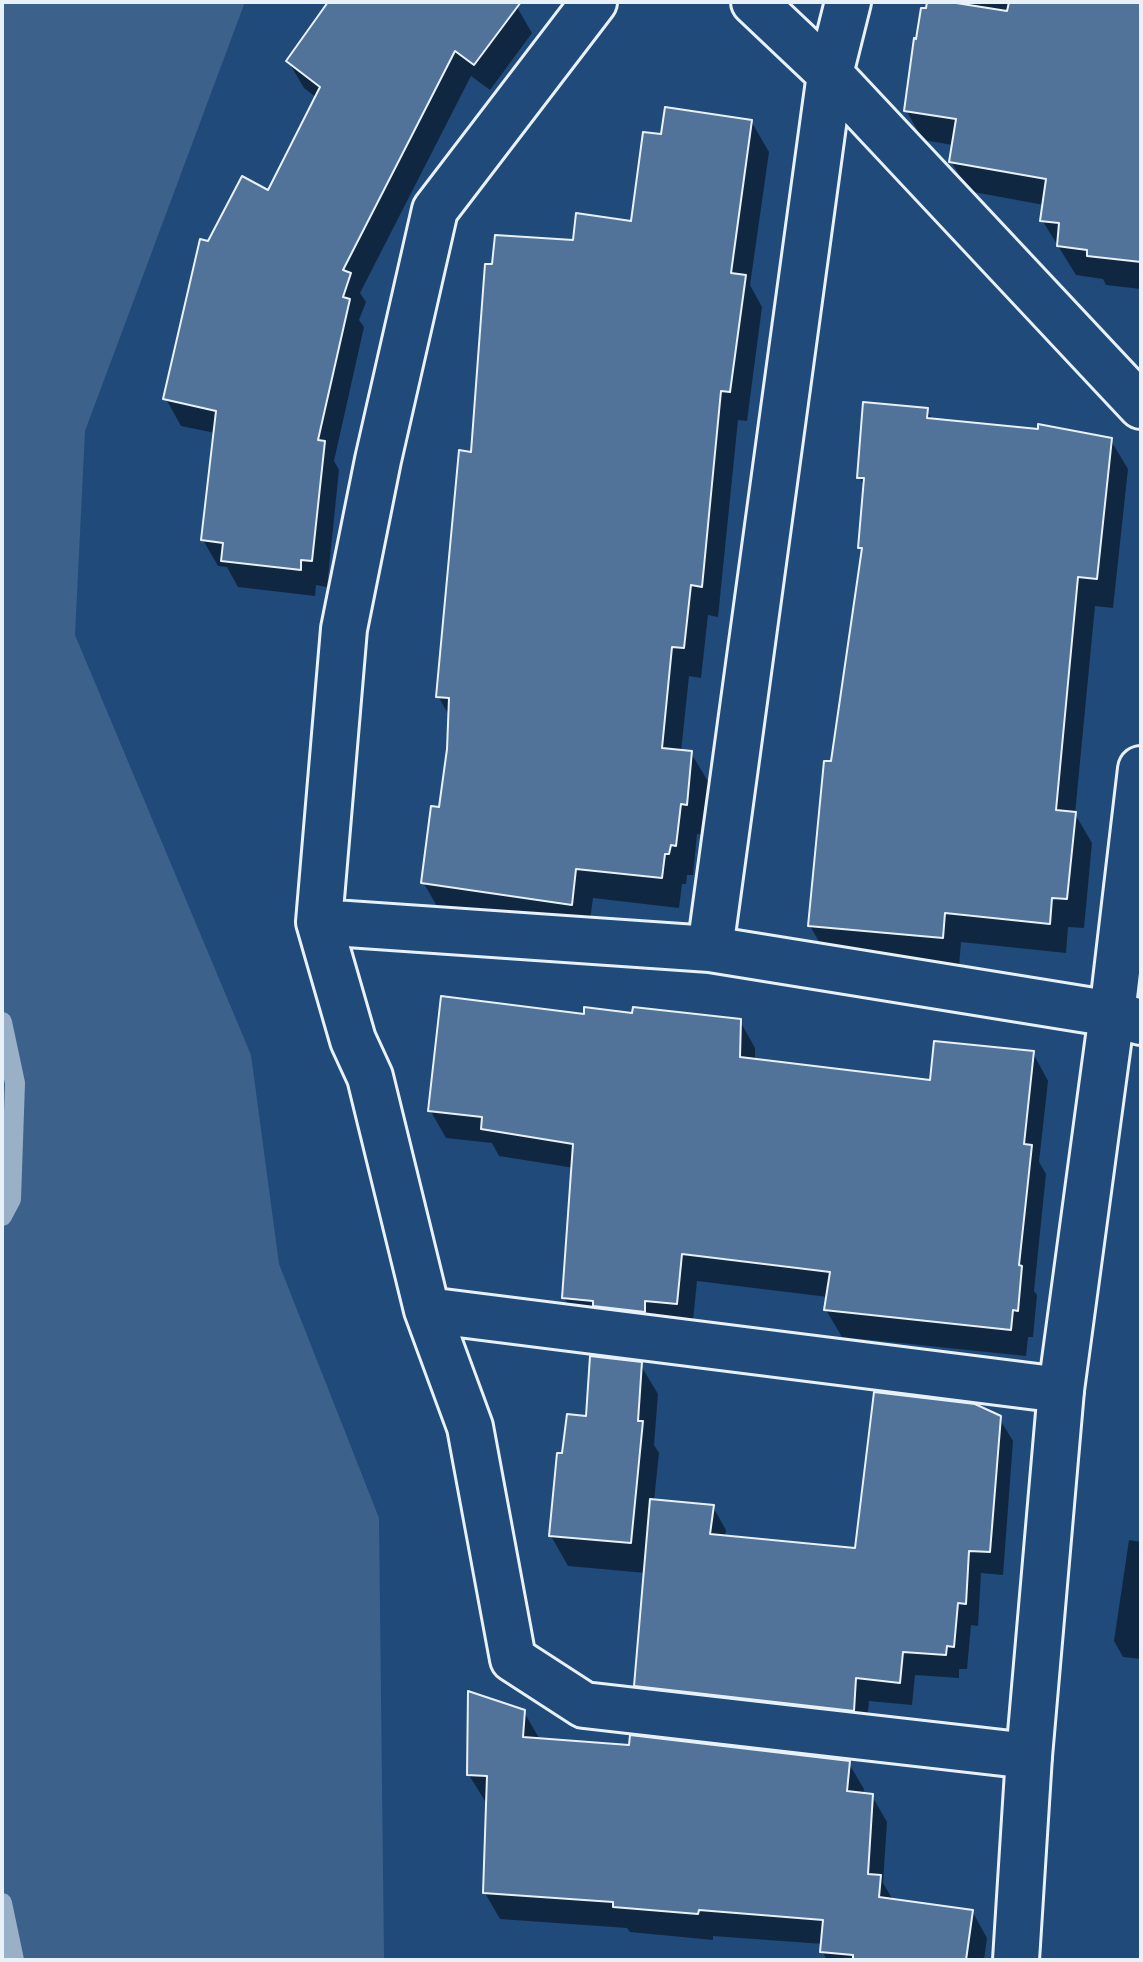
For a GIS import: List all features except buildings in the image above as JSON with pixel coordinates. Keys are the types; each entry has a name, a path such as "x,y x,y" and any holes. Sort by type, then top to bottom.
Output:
{"street":[{"path":"594,2 435,210 378,460 344,629 319,922 353,1040 370,1077 427,1310 470,1427 513,1659 584,1705 1029,1756"},
{"path":"754,2 830,74 1141,406"},
{"path":"710,949 830,74 848,2"},
{"path":"1016,1960 1029,1756 1061,1390 1127,1018 1141,769"},
{"path":"319,922 710,949 1127,1018"},
{"path":"427,1310 1061,1390"}],"shaded area":[{"path":"2,2 245,2 85,431 75,635 251,1055 279,1264 379,1518 384,1960 2,1960"}],"waterway":[{"path":"2,1022 15,1083 11,1199 2,1216"},
{"path":"2,1903 14,1960"}]}
